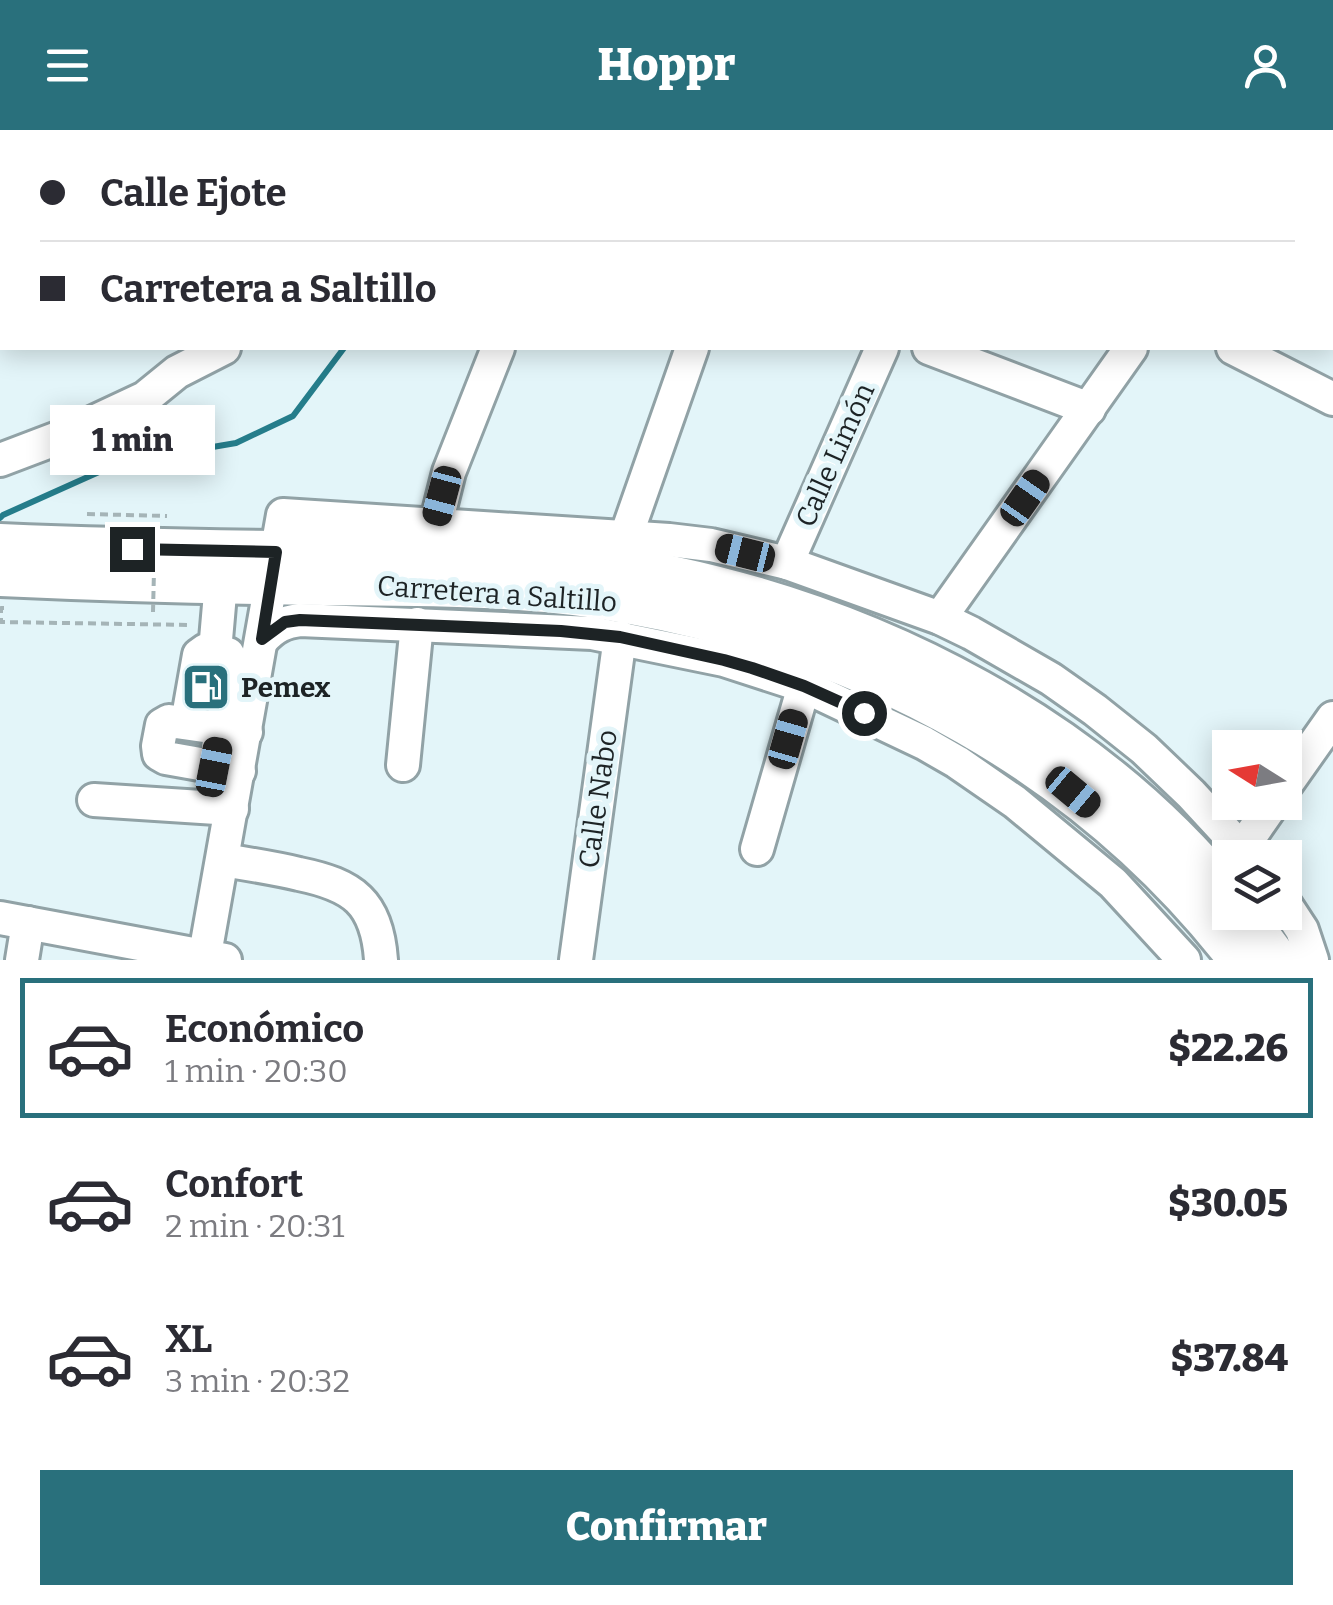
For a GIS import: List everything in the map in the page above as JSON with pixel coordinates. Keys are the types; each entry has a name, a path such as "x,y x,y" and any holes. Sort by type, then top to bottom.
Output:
{"main road":[{"name":"Carretera a Saltillo","path":"10,592 221,582 432,538 610,550 810,614 890,646 954,678 1021,716 1092,767 1153,816 1212,877"},
{"name":"Carretera a Saltillo","path":"0,545 626,602 795,645 859,669 952,714 1073,792 1186,894 1240,960"},
{"path":"1255,930 1278,960"}],"street":[{"path":"0,460 145,398 177,372 220,350"},
{"path":"432,538 449,472 497,350"},
{"path":"610,550 691,350"},
{"name":"Calle Limón","path":"787,563 881,350"},
{"path":"935,350 1089,409"},
{"path":"940,618 1130,350"},
{"path":"1237,350 1333,400"},
{"path":"610,550 640,538 711,545 787,563 940,618 1006,652 1096,710 1144,749 1233,840"},
{"path":"22,960 14,921 212,959 222,860 232,809 227,769 234,730 262,639 274,568"},
{"path":"187,723 198,659 216,639 221,582"},
{"path":"262,639 285,622 300,620 561,631 620,637 724,660 804,686 924,743 1016,802 1113,883 1184,960"},
{"path":"403,765 418,624"},
{"name":"Calle Nabo","path":"576,960 620,637"},
{"path":"216,639 232,660 234,730"},
{"path":"757,849 804,686"},
{"path":"1302,762 1333,718"},
{"path":"227,769 166,758 158,746 162,725 169,721 234,730"},
{"path":"94,800 232,809"},
{"path":"222,860 305,875 347,888 366,907 379,934 380,960"},
{"path":"1302,930 1312,960"}],"path":[{"path":"152,612 155,529"},
{"path":"10,592 2,608 1,622 216,639"}],"waterway":[{"path":"0,518 119,463 236,443 293,416 342,350"}],"place":[{"name":"Pemex","path":"206,687"}],"route":[{"path":"132,549 276,552 262,639 285,622 300,620 592,633 724,660 804,686 864,713"}]}
